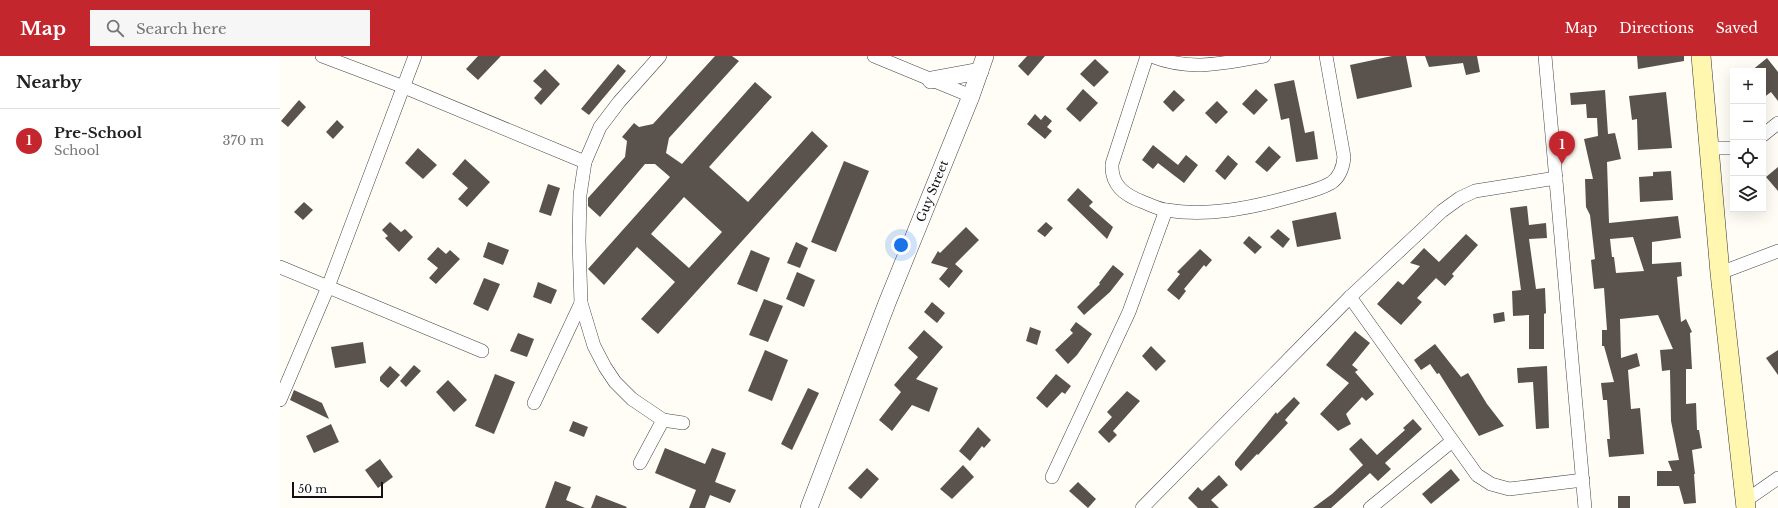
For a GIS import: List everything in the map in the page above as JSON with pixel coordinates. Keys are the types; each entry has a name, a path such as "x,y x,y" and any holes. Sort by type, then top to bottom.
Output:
{"main road":[{"path":"1701,56 1720,273 1745,504"}],"street":[{"path":"322,56 404,86 585,162"},
{"path":"280,400 328,287 415,56"},
{"path":"660,56 619,102 600,127 585,162 580,195 579,234 581,303 594,346 615,382 632,399 662,420 683,423"},
{"path":"874,56 971,96"},
{"path":"1147,56 1112,164 1111,174 1116,186 1124,193 1136,199 1166,210 1201,212 1252,208 1320,188 1335,179 1343,167 1344,157 1326,56"},
{"path":"1151,56 1178,64 1206,66 1264,56"},
{"path":"1544,56 1585,508"},
{"path":"931,80 983,63"},
{"name":"Guy Street","path":"809,508 840,431 843,416 983,63"},
{"path":"1766,133 1778,123"},
{"path":"1709,148 1730,148"},
{"path":"1142,508 1350,297 1442,210 1460,198 1476,192 1556,178"},
{"path":"1052,477 1129,312 1166,210"},
{"path":"1720,273 1778,251"},
{"path":"280,267 482,351"},
{"path":"1350,297 1451,442 1476,475 1490,484 1509,489 1583,480"},
{"path":"534,403 581,303"},
{"name":"Guy Street","path":"798,508 833,429 843,416"},
{"path":"640,463 662,420"},
{"path":"1370,508 1451,442"},
{"path":"1745,504 1778,478"}],"building":[{"path":"478,56 501,56 478,80 466,69"},
{"path":"715,56 732,56 739,61 669,138 666,153 682,164 755,82 772,97 709,167 748,202 812,131 828,146 658,334 641,319 675,282 637,247 604,285 588,269 670,177 655,164 645,164 600,217 588,206 588,198 625,157 627,141 622,137 634,123 639,127 653,124","holes":["684,197 722,232 689,268 651,234"]},
{"path":"1027,56 1045,56 1028,76 1018,66"},
{"path":"1392,56 1406,56 1412,87 1357,99 1350,65"},
{"path":"1425,56 1477,56 1480,72 1466,75 1463,63 1429,67"},
{"path":"1637,56 1684,56 1684,61 1638,69"},
{"path":"1767,58 1778,72 1778,101 1771,92 1766,96 1766,68 1755,68"},
{"path":"1095,59 1109,72 1094,87 1080,74"},
{"path":"618,64 626,71 589,115 581,109"},
{"path":"545,69 560,84 541,105 534,98 542,89 533,81"},
{"path":"1294,80 1305,133 1314,131 1318,159 1296,162 1289,118 1281,120 1274,84"},
{"path":"1083,89 1098,103 1080,122 1066,109"},
{"path":"1256,89 1268,100 1254,115 1242,104"},
{"path":"1174,90 1185,100 1173,112 1163,102"},
{"path":"1605,90 1608,134 1615,133 1621,159 1607,162 1609,223 1678,216 1681,238 1652,242 1652,264 1681,262 1682,276 1677,277 1681,322 1686,319 1692,332 1690,333 1692,369 1686,369 1686,404 1696,403 1697,430 1699,430 1702,448 1692,450 1696,503 1684,504 1679,486 1657,486 1657,471 1672,471 1668,461 1679,460 1671,421 1670,370 1662,371 1660,350 1673,349 1658,315 1620,319 1621,358 1637,353 1640,366 1628,370 1631,409 1640,408 1644,454 1609,457 1607,439 1610,439 1607,400 1603,400 1601,383 1614,382 1604,346 1602,346 1602,330 1607,330 1604,288 1594,289 1591,260 1595,259 1590,215 1586,207 1585,179 1593,179 1584,139 1598,136 1597,118 1587,118 1586,104 1571,105 1570,93","holes":["1633,237 1644,271 1616,273 1610,239"]},
{"path":"1666,92 1672,148 1638,150 1637,119 1632,120 1629,96"},
{"path":"299,100 306,107 288,127 281,121"},
{"path":"1217,101 1228,112 1216,124 1205,113"},
{"path":"1035,114 1041,120 1045,115 1052,121 1047,127 1052,131 1045,139 1027,124"},
{"path":"337,120 344,127 333,139 326,132"},
{"path":"1153,145 1178,165 1186,155 1198,165 1184,183 1158,163 1153,169 1142,160"},
{"path":"1269,146 1281,157 1267,172 1255,162"},
{"path":"418,148 437,165 423,179 405,163"},
{"path":"1228,155 1238,164 1225,180 1215,171"},
{"path":"465,159 490,182 467,207 458,199 468,188 452,174"},
{"path":"844,161 869,171 836,252 811,242"},
{"path":"1778,167 1778,191 1766,177"},
{"path":"1671,171 1673,200 1640,202 1639,177 1653,176 1653,172"},
{"path":"548,184 560,188 551,216 539,212"},
{"path":"1078,188 1093,202 1089,206 1113,227 1107,239 1067,200"},
{"path":"304,202 313,210 303,220 294,212"},
{"path":"1527,206 1529,225 1546,223 1547,238 1529,239 1536,289 1545,288 1546,313 1544,314 1544,349 1529,349 1529,315 1513,316 1512,291 1521,290 1510,208"},
{"path":"1336,212 1341,239 1297,247 1292,221"},
{"path":"390,222 401,232 405,229 413,237 399,252 385,238 388,236 382,230"},
{"path":"1046,222 1053,228 1045,237 1037,231"},
{"path":"966,227 979,240 955,264 963,271 949,288 939,279 948,268 931,263 938,251 940,253"},
{"path":"1278,229 1290,239 1283,248 1270,237"},
{"path":"1466,234 1478,245 1452,274 1454,276 1445,286 1436,278 1417,298 1422,302 1401,325 1377,304 1398,281 1403,285 1420,266 1410,263 1424,248 1439,262"},
{"path":"1249,236 1262,247 1255,254 1243,243"},
{"path":"488,242 509,250 503,265 483,257"},
{"path":"796,242 808,248 800,268 787,263"},
{"path":"438,247 446,254 450,250 460,259 436,284 429,278 438,268 427,259"},
{"path":"1200,249 1212,260 1206,267 1204,265 1184,289 1186,291 1179,300 1167,290 1180,274 1177,272"},
{"path":"751,250 770,258 757,292 737,284"},
{"path":"1113,265 1124,274 1110,292 1084,315 1077,307 1100,284 1099,283"},
{"path":"797,272 815,280 804,307 786,299"},
{"path":"484,278 500,284 488,311 473,304"},
{"path":"538,282 557,290 551,304 533,297"},
{"path":"764,299 783,306 768,342 749,335"},
{"path":"932,302 945,313 937,323 924,312"},
{"path":"1504,312 1505,321 1494,323 1493,314"},
{"path":"1076,322 1092,334 1077,355 1068,364 1055,350 1073,333 1070,330"},
{"path":"1030,327 1041,331 1037,345 1026,341"},
{"path":"924,330 943,347 916,379 938,388 929,412 912,405 892,431 879,420 901,392 894,385 918,357 908,348"},
{"path":"1355,331 1370,343 1352,365 1358,370 1355,372 1374,394 1366,401 1362,397 1346,414 1351,424 1338,431 1320,414 1349,383 1326,365"},
{"path":"518,333 534,339 527,357 510,351"},
{"path":"363,342 366,363 335,368 331,347"},
{"path":"1435,344 1461,377 1468,373 1487,404 1504,426 1479,436 1439,373 1437,374 1430,364 1421,370 1414,360"},
{"path":"1151,346 1166,361 1156,371 1142,356"},
{"path":"765,350 788,360 772,401 748,391"},
{"path":"1778,350 1778,375 1766,358"},
{"path":"414,365 421,371 406,387 400,381"},
{"path":"390,366 400,375 388,388 380,381 380,377"},
{"path":"1547,366 1549,428 1536,429 1533,382 1518,383 1517,368"},
{"path":"495,374 515,382 494,434 475,426"},
{"path":"1056,374 1071,386 1065,394 1062,392 1047,408 1036,398"},
{"path":"448,380 467,400 454,412 436,392"},
{"path":"808,388 819,393 792,450 781,444"},
{"path":"294,390 322,403 329,419 290,400"},
{"path":"1127,391 1140,401 1113,431 1117,435 1109,443 1098,432 1112,417 1107,412"},
{"path":"1294,397 1300,403 1285,420 1288,423 1241,471 1235,465 1235,462 1276,412 1277,414"},
{"path":"1413,419 1422,429 1385,463 1391,469 1378,481 1370,473 1331,508 1313,508 1332,494 1363,465 1349,449 1361,438 1377,455 1405,430 1403,428"},
{"path":"573,421 588,427 584,437 569,431"},
{"path":"331,424 339,442 314,453 306,436"},
{"path":"978,427 991,440 984,448 982,446 970,461 959,451"},
{"path":"665,448 705,464 712,448 726,453 715,482 736,490 730,503 710,495 705,508 689,508 696,490 655,473"},
{"path":"380,459 393,477 378,488 365,470"},
{"path":"963,465 974,477 952,499 940,489"},
{"path":"867,468 879,479 861,499 848,488"},
{"path":"1451,469 1460,480 1431,504 1422,494"},
{"path":"1219,475 1228,485 1211,500 1219,508 1198,508 1188,498 1198,487 1202,491"},
{"path":"555,481 571,487 566,500 585,508 545,508"},
{"path":"1078,482 1096,499 1088,508 1069,491"},
{"path":"596,495 627,507 591,508"},
{"path":"1618,496 1630,496 1630,508 1618,508"}],"place":[{"name":"Pre-School","path":"1562,164"}]}
